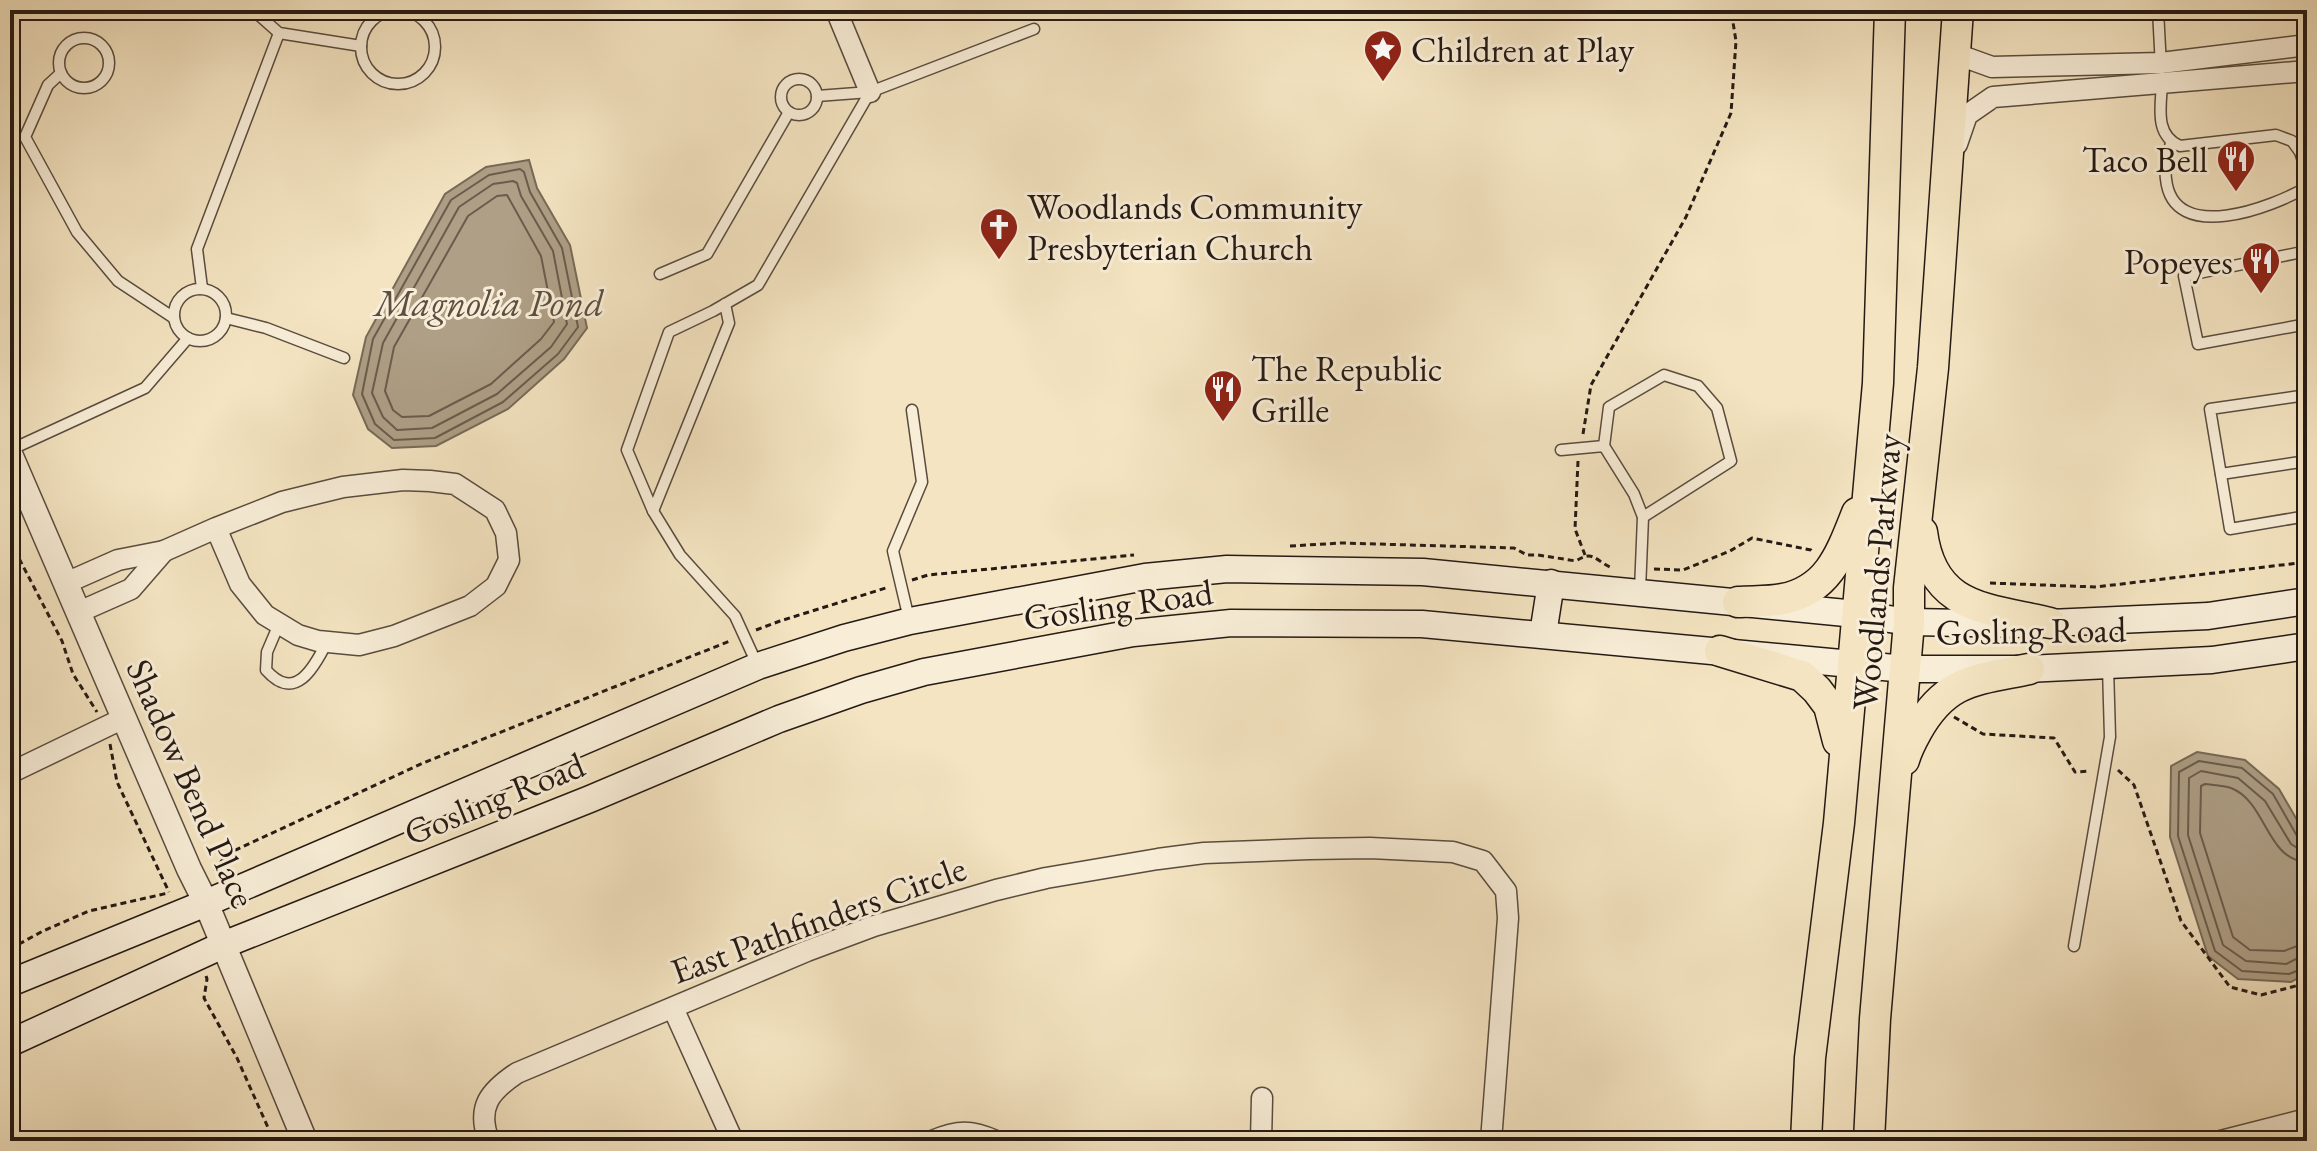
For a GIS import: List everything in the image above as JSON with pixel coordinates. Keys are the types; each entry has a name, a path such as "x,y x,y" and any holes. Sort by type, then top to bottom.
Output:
{"main road":[{"name":"Woodlands Parkway","path":"1806,1141 1810,1058 1839,823 1878,383 1890,10"},
{"name":"Woodlands Parkway","path":"1869,1141 1875,1019 1909,622 1909,588 1933,368 1958,10"},
{"path":"1738,602 1781,600 1807,592 1823,580 1844,547 1869,486"},
{"path":"1918,505 1928,563 1944,588 1962,600 2050,623"},
{"name":"Gosling Road","path":"10,983 206,903 758,666 844,638 910,621 1145,577 1227,569 1423,572 1856,614 1909,622 2050,623 2208,616 2307,601"},
{"path":"1543,634 1551,583"},
{"name":"Gosling Road","path":"10,1043 196,956 590,799 779,719 924,672 1133,633 1231,623 1422,624 1905,669 2029,669 2212,660 2307,646"},
{"path":"1720,651 1802,676 1817,690 1829,706 1837,730 1843,772"},
{"path":"1895,792 1907,750 1937,701 1968,682 2029,669"}],"street":[{"path":"836,10 870,92"},
{"path":"1948,171 1967,115 1993,97 2162,73 2307,45"},
{"path":"1956,54 1992,67 2162,73 2307,71"},
{"name":"Shadow Bend Place","path":"10,452 79,612 115,722 206,903 305,1141"},
{"path":"66,583 118,560 164,551 216,528 303,496 375,482 455,484 495,510 506,533 509,560 496,586 470,606 394,636 359,645 327,642 298,635 265,615 240,584 216,528"},
{"path":"79,612 131,589 164,551"},
{"path":"10,773 115,722"},
{"name":"East Pathfinders Circle","path":"489,1141 485,1132 485,1104 497,1087 517,1073 874,926 1046,878 1219,852 1309,849 1453,852 1483,861 1506,891 1508,918 1491,1141"},
{"path":"673,1008 733,1141"},
{"path":"1261,1141 1262,1098"},
{"path":"2221,1141 2307,1119"},
{"path":"932,1141 949,1134 977,1133 996,1141"}],"lane":[{"path":"253,10 279,33 361,46"},
{"path":"2158,10 2162,73 2160,124 2171,142 2180,146 2276,135 2292,141 2300,152 2307,173"},
{"path":"391,11 404,11 416,15 425,23 435,46 428,69 420,77 398,84 375,77 362,57 361,46 363,33 370,23 391,11"},
{"path":"817,96 870,92 1034,29"},
{"path":"202,288 197,249 279,33"},
{"path":"77,38 94,39 107,51 109,67 102,81 95,86 79,88 61,73 59,65 63,48 77,38"},
{"path":"61,73 48,85 25,137 77,232 118,281 174,318 181,332 196,341 213,338 224,326 226,318 223,302 218,295 202,288 185,293 179,299 174,318"},
{"path":"791,81 808,81 816,90 814,107 806,114 789,112 782,102 783,90 791,81"},
{"path":"758,666 735,616 680,555 653,511 627,450 669,332 758,285 870,92"},
{"path":"660,274 707,254 789,112"},
{"path":"2171,142 2166,180 2174,202 2192,216 2215,216 2263,208 2286,200 2307,187"},
{"path":"2307,251 2184,276 2198,344 2307,324"},
{"path":"653,511 729,323 725,304"},
{"path":"226,318 266,328 344,358"},
{"path":"10,452 145,388 188,338"},
{"path":"1640,592 1643,517 1634,494 1604,446 1609,407 1664,375 1698,386 1717,408 1731,461 1643,517"},
{"path":"2306,518 2230,529 2210,409 2307,395"},
{"path":"910,621 893,551 922,482 912,410"},
{"path":"1561,450 1604,446"},
{"path":"2221,474 2307,461"},
{"path":"279,624 267,652 266,670 274,679 296,683 307,674 327,642"},
{"path":"2074,946 2110,737 2108,665"}],"path":[{"path":"1585,555 1575,529 1577,467 1591,385 1686,217 1731,113 1736,41 1731,10"},
{"path":"10,541 62,641 73,674 115,722 117,782 178,913"},
{"path":"196,956 207,979 204,998 237,1058 274,1141"}],"water":[{"name":"Magnolia Pond","path":"529,160 537,188 570,245 587,328 564,359 508,409 436,446 392,448 368,429 353,395 366,337 445,194 486,167"},
{"path":"2197,752 2245,760 2279,789 2307,837 2307,973 2291,982 2238,979 2208,956 2170,837 2171,766"}],"place":[{"name":"Children at Play","path":"1383,83"},
{"name":"Taco Bell","path":"2236,193"},
{"name":"Woodlands Community Presbyterian Church","path":"999,261"},
{"name":"Popeyes","path":"2261,295"},
{"name":"The Republic Grille","path":"1223,423"}]}
